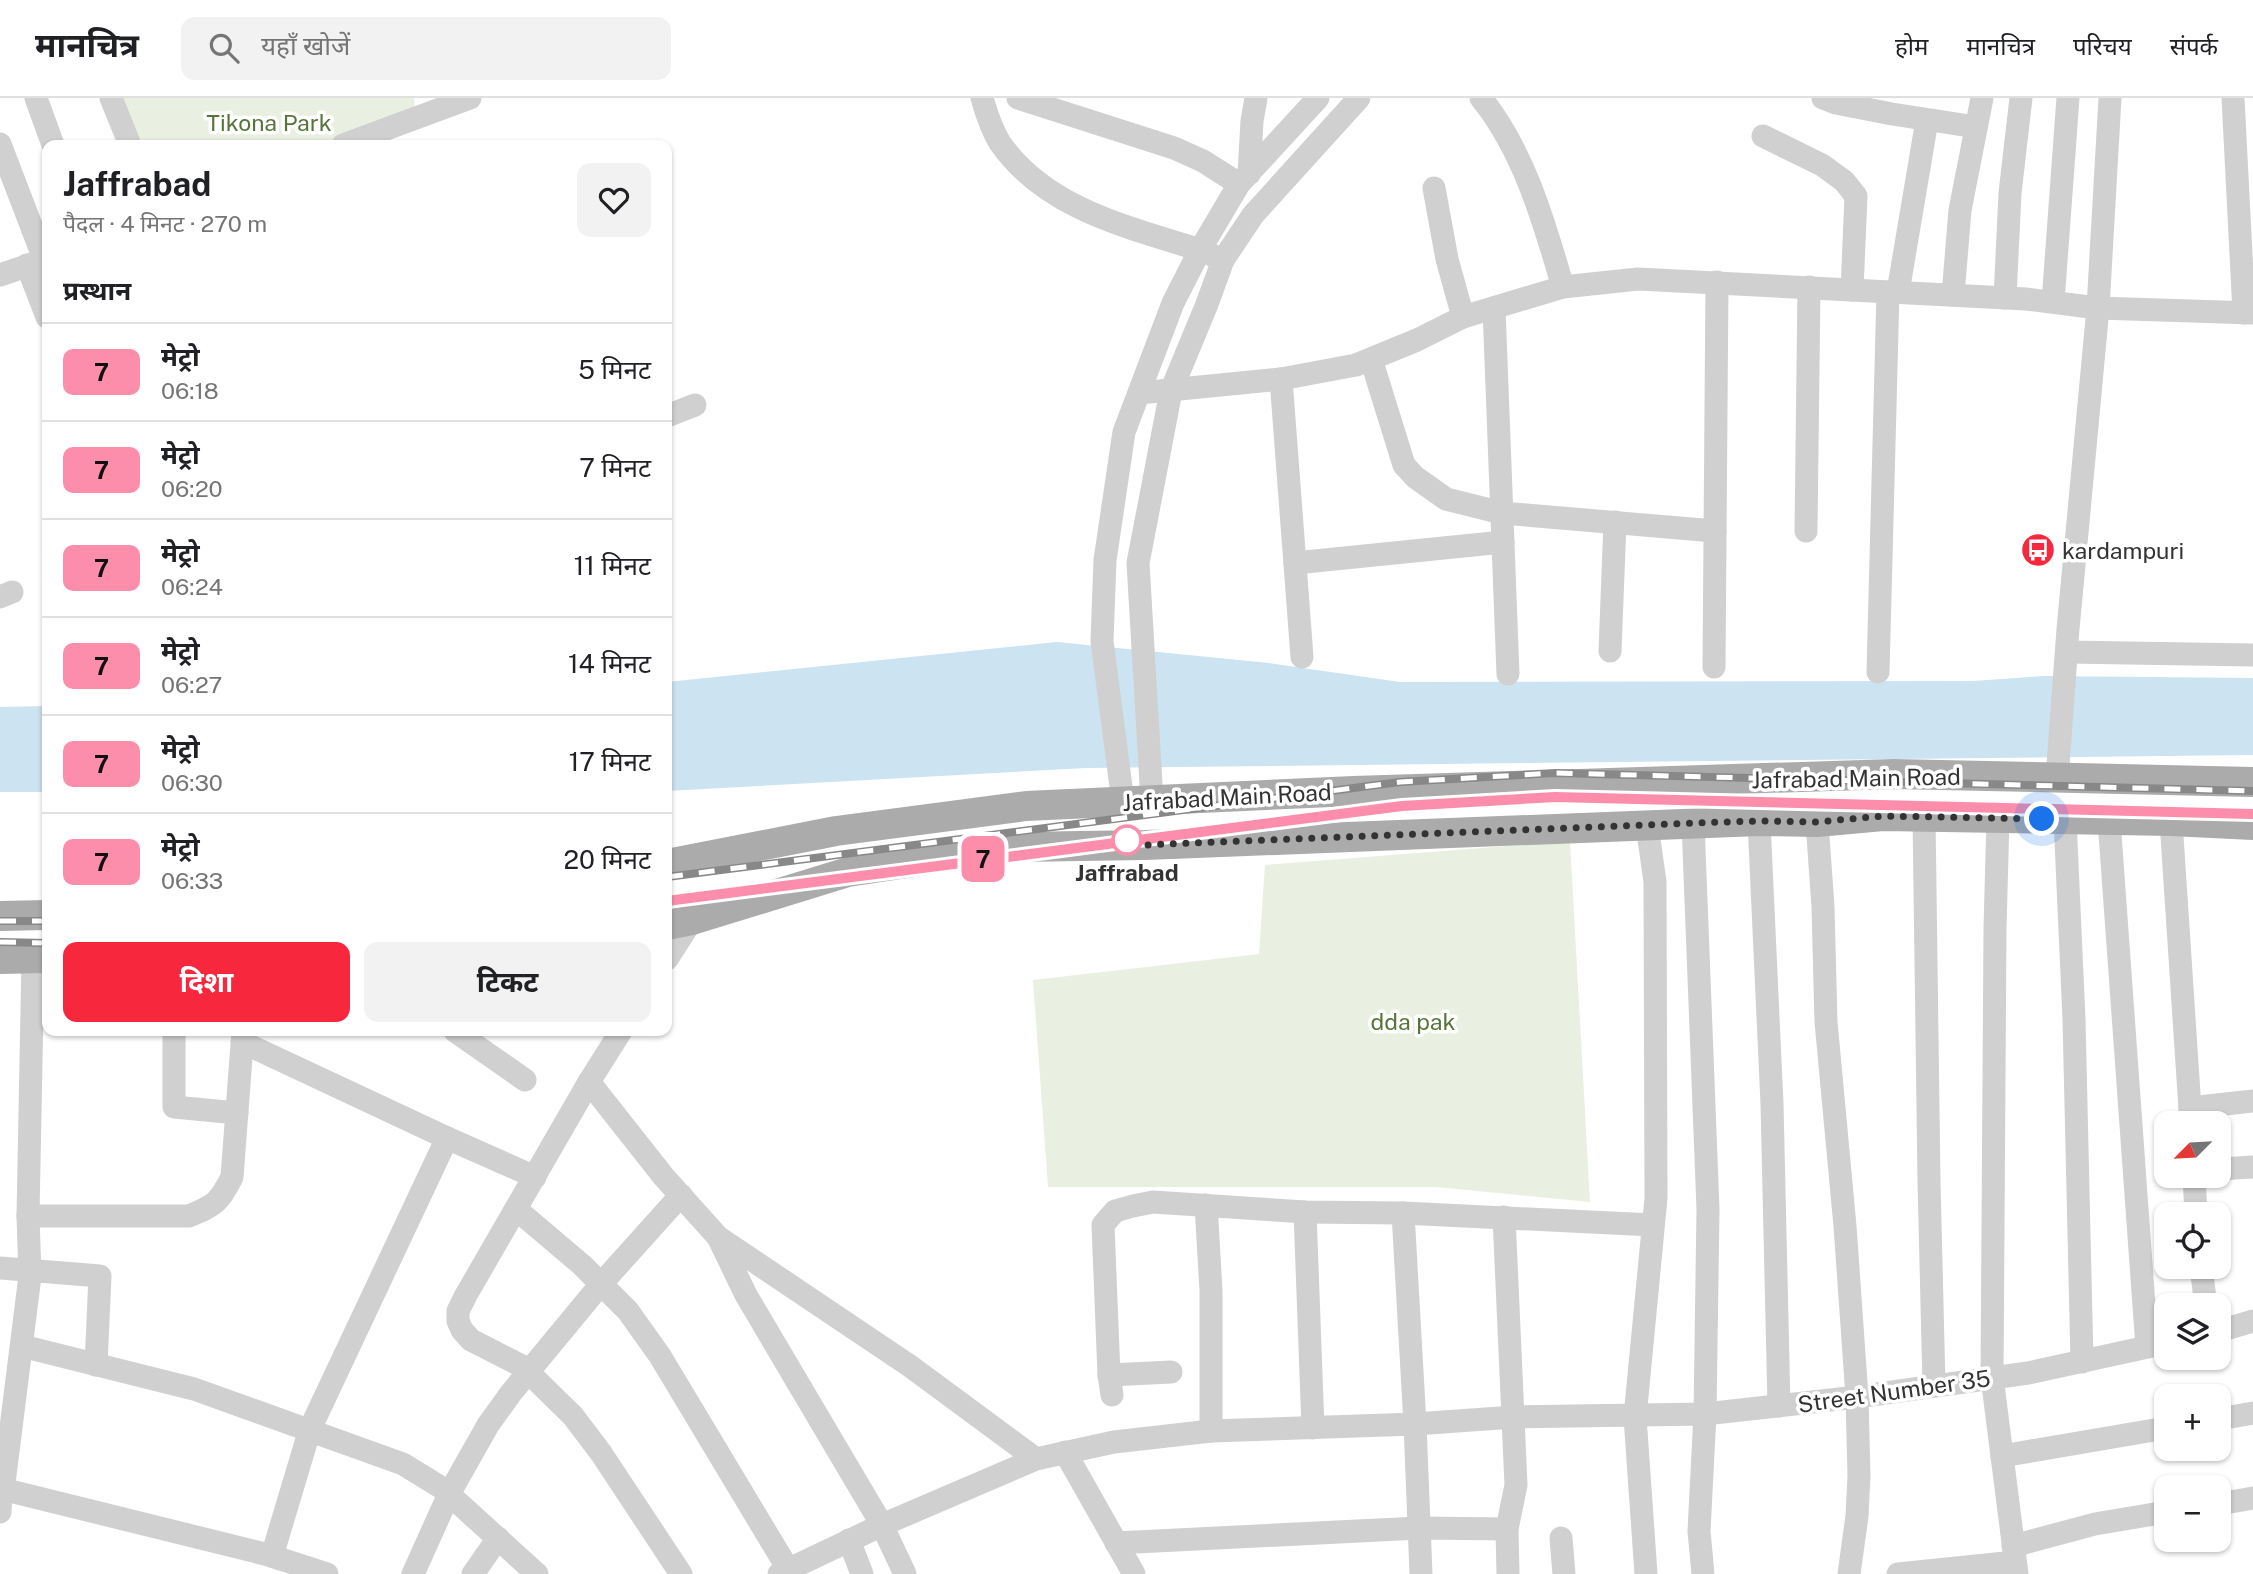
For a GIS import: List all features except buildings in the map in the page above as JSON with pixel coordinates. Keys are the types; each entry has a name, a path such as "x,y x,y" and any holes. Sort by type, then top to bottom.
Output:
{"main road":[{"name":"Jafrabad Main Road","path":"672,863 836,831 1026,806 1137,788 1354,791 1894,774 2253,782"},
{"path":"1602,827 1604,783"},
{"name":"Jafrabad Main Road","path":"679,923 848,872 1013,847 1145,845 1693,823 1817,822 1883,816 2253,825"},
{"path":"799,839 811,883"},
{"path":"0,916 42,915"},
{"path":"0,959 40,958"}],"street":[{"path":"36,98 51,140"},
{"path":"111,98 128,140"},
{"path":"982,98 999,141 1024,171 1059,198 1115,223 1223,260"},
{"path":"1018,98 1083,108 1244,179"},
{"path":"1244,179 1256,98"},
{"path":"1137,788 1102,641 1105,560 1124,432 1173,303 1200,250 1244,179 1318,98"},
{"path":"1137,788 1142,640 1138,563 1171,391 1223,260 1253,215 1359,98"},
{"path":"1481,98 1495,115 1520,164 1545,226 1563,287"},
{"path":"1824,98 1836,103 1976,127"},
{"path":"1952,295 1960,210 1982,98"},
{"path":"2005,298 2010,193 2021,98"},
{"path":"2053,302 2068,98"},
{"path":"2057,779 2098,308 2110,98"},
{"path":"1139,393 1281,379 1356,365 1417,340 1463,317 1563,287 1638,279 2005,298 2098,308 2248,313 2232,98"},
{"path":"372,140 389,137 431,113 465,100"},
{"path":"1878,672 1893,292 1927,120"},
{"path":"1763,136 1822,165 1844,181 1856,196 1852,290"},
{"path":"0,144 40,261 0,275"},
{"path":"1434,188 1447,259 1463,317"},
{"path":"1713,667 1717,282"},
{"path":"1806,531 1809,287"},
{"path":"1494,308 1508,674"},
{"path":"1371,359 1404,465 1415,477 1446,499 1502,513 1715,531"},
{"path":"1281,379 1302,657"},
{"path":"672,414 695,405"},
{"path":"1610,651 1615,522"},
{"path":"1295,563 1503,542"},
{"path":"2067,652 2253,656"},
{"path":"1924,816 1928,1167 1934,1387"},
{"path":"1998,818 1992,1377 2015,1561"},
{"path":"2065,819 2074,1020 2082,1362"},
{"path":"2109,820 2154,1312"},
{"path":"1759,821 1772,1104 1779,1406"},
{"path":"2171,821 2190,1111"},
{"path":"1817,822 1823,907 1826,1022 1845,1226 1857,1397 1860,1476 1849,1574"},
{"path":"1693,823 1708,1209 1705,1414 1699,1531 1703,1574"},
{"path":"1646,1574 1634,1417 1656,1198 1655,882 1647,825"},
{"path":"672,944 679,923"},
{"path":"40,958 28,1216 30,1269 22,1346 6,1421 1,1502 272,1556 326,1574"},
{"path":"174,1036 174,1107 237,1113"},
{"path":"28,1216 189,1216 222,1198 232,1177 242,1036 447,1138 536,1177"},
{"path":"461,1036 525,1080"},
{"path":"618,1036 466,1295 458,1311 458,1321 471,1340 522,1366 573,1416 601,1453 681,1574"},
{"path":"589,1082 718,1237 909,1366 1036,1459"},
{"path":"2211,1111 2253,1101"},
{"path":"272,1556 310,1429 447,1138"},
{"path":"2231,1168 2253,1167"},
{"path":"423,1569 449,1494 488,1425 528,1371 601,1284 681,1195"},
{"path":"1171,1372 1111,1385 1102,1247 1103,1225 1115,1212 1153,1202 1305,1212 1403,1213 1653,1225"},
{"path":"1206,1205 1211,1290 1211,1431"},
{"path":"516,1209 582,1265 628,1311 660,1356 783,1571"},
{"path":"1305,1212 1313,1427"},
{"path":"1403,1213 1421,1574"},
{"path":"1504,1217 1516,1485 1507,1529 1508,1574"},
{"path":"718,1237 746,1296 882,1525 905,1574"},
{"path":"0,1268 100,1276 96,1365"},
{"path":"2231,1327 2253,1321"},
{"path":"22,1346 194,1389 403,1464 449,1494 537,1574"},
{"name":"Street Number 35","path":"783,1571 1036,1459 1114,1442 1211,1431 1415,1424 1514,1417 1705,1414 1934,1387 2082,1362 2154,1346"},
{"path":"2231,1417 2253,1413"},
{"path":"2002,1456 2154,1430"},
{"path":"1065,1452 1134,1574"},
{"path":"2231,1502 2253,1498"},
{"path":"1898,1574 2015,1561 2095,1524 2154,1514"},
{"path":"1116,1543 1419,1528 1507,1529"},
{"path":"473,1574 498,1538"},
{"path":"1561,1538 1564,1574"},
{"path":"849,1540 862,1574"}],"green space":[{"name":"Tikona Park","path":"123,98 414,98 415,109 335,140 138,140"},
{"name":"dda pak","path":"1570,841 1590,1202 1436,1187 1048,1187 1033,980 1259,954 1265,865"}],"water":[{"path":"1057,642 1269,663 1400,682 1973,681 2044,676 2253,678 2253,755 1086,768 672,791 672,681"},
{"path":"42,706 42,792 0,792 0,707"}],"railway":[{"path":"672,876 1400,782 1555,773 2253,791"},
{"path":"672,900 1402,806 1555,797 2253,814"},
{"path":"0,921 42,921"},
{"path":"0,942 42,943"}],"metro line":[{"name":"7","path":"672,900 1402,806 1555,797 2253,814"}],"place":[{"name":"kardampuri","path":"2038,550"},
{"name":"Jaffrabad","path":"1127,840"}],"route":[{"path":"1127,840 1128,845 1145,845 1693,823 1817,822 1883,816 2042,819"}]}
